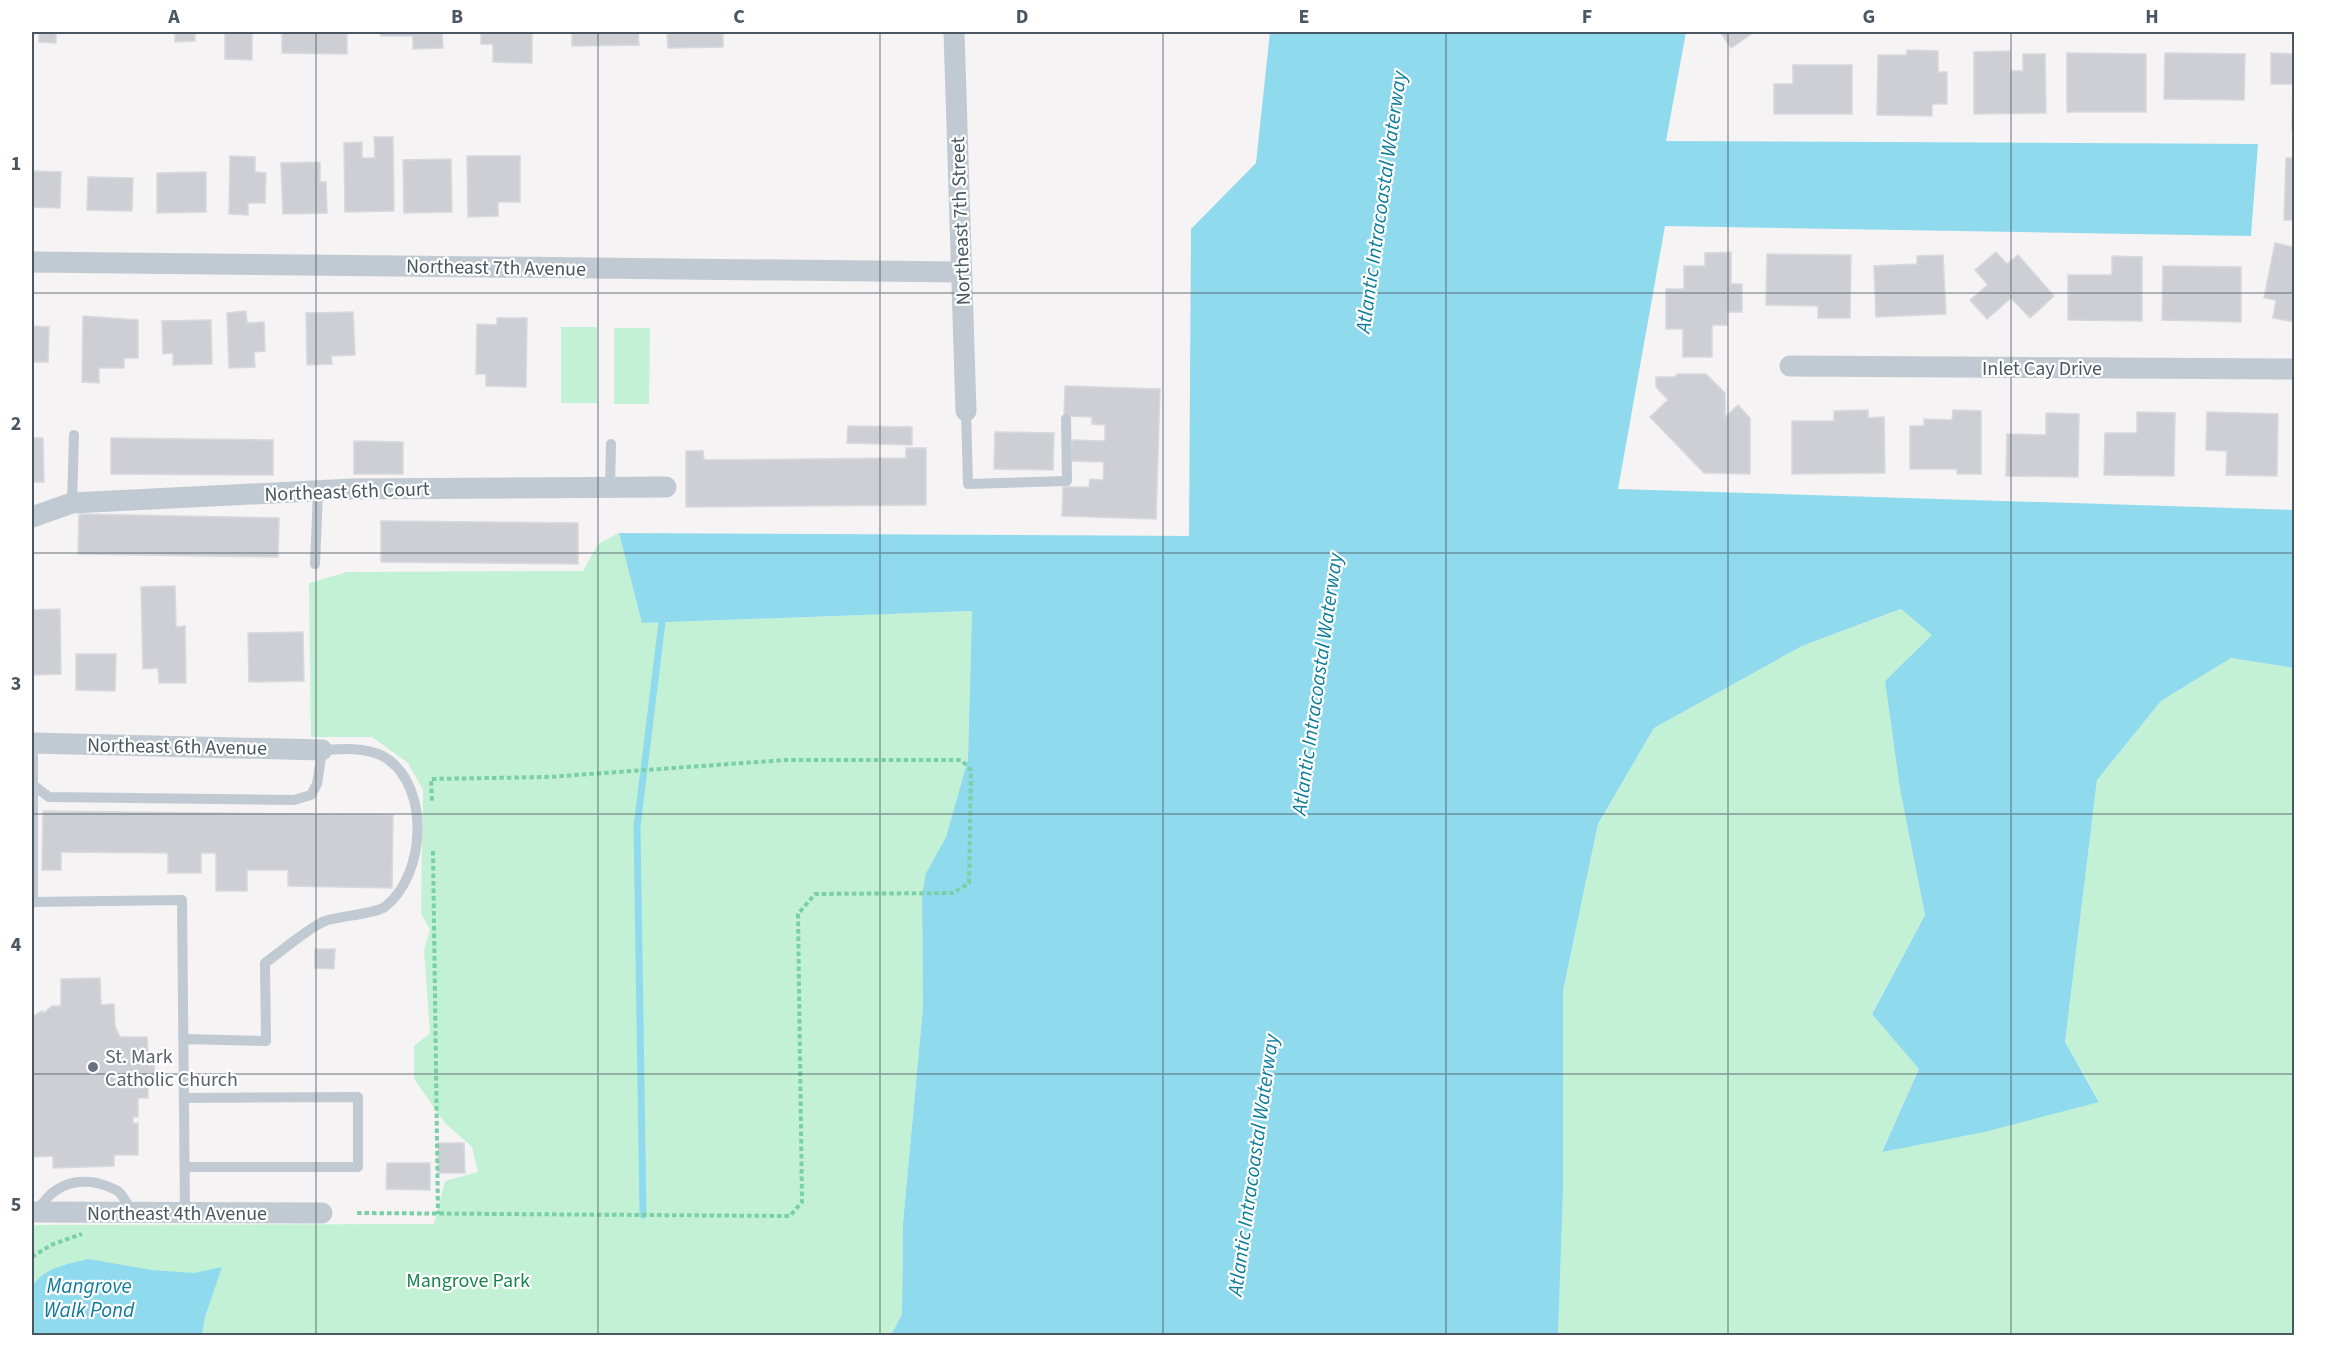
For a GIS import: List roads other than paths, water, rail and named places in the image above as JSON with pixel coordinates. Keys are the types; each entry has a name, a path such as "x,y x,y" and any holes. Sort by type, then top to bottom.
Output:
{"street":[{"name":"Northeast 7th Street","path":"954,32 966,411"},
{"name":"Northeast 7th Avenue","path":"32,262 961,272"},
{"name":"Inlet Cay Drive","path":"1790,366 2295,369"},
{"name":"Northeast 6th Court","path":"32,517 72,503 318,491 666,487"},
{"name":"Northeast 6th Avenue","path":"32,743 322,750"},
{"name":"Northeast 4th Avenue","path":"34,1212 322,1213"}],"lane":[{"path":"966,411 968,484 1067,481 1066,419"},
{"path":"72,503 74,435"},
{"path":"610,487 611,444"},
{"path":"315,564 318,491"},
{"path":"32,743 32,902 182,900 185,1212"},
{"path":"33,785 49,797 294,800 311,795 317,784 322,750 361,749 388,759 408,780 418,817 417,850 406,882 385,908 323,921 265,963 266,1041 183,1039"},
{"path":"184,1098 358,1097 358,1167 185,1167"},
{"path":"34,1212 52,1193 68,1183 85,1181 119,1192 133,1212"}],"water":[{"name":"Atlantic Intracoastal Waterway","path":"1270,32 1686,32 1666,141 2258,144 2251,236 1665,226 1618,489 2294,510 2294,668 2231,658 2161,701 2097,780 2065,1042 2099,1102 1984,1132 1882,1152 1919,1069 1872,1014 1925,915 1900,789 1885,681 1932,635 1901,609 1802,646 1654,728 1598,824 1563,991 1563,1193 1558,1335 891,1335 902,1314 903,1223 923,1007 922,894 926,873 946,837 968,759 972,611 642,623 619,533 1189,536 1191,229 1256,163"},
{"name":"Mangrove Walk Pond","path":"88,1259 152,1270 194,1273 222,1267 205,1317 202,1335 32,1335 30,1300 36,1282 41,1276 56,1268"}],"waterway":[{"path":"643,1215 637,827 662,622"}],"place":[{"name":"St. Mark Catholic Church","path":"93,1067"}],"park label":[{"name":"Mangrove Park","path":"468,1280"}]}
